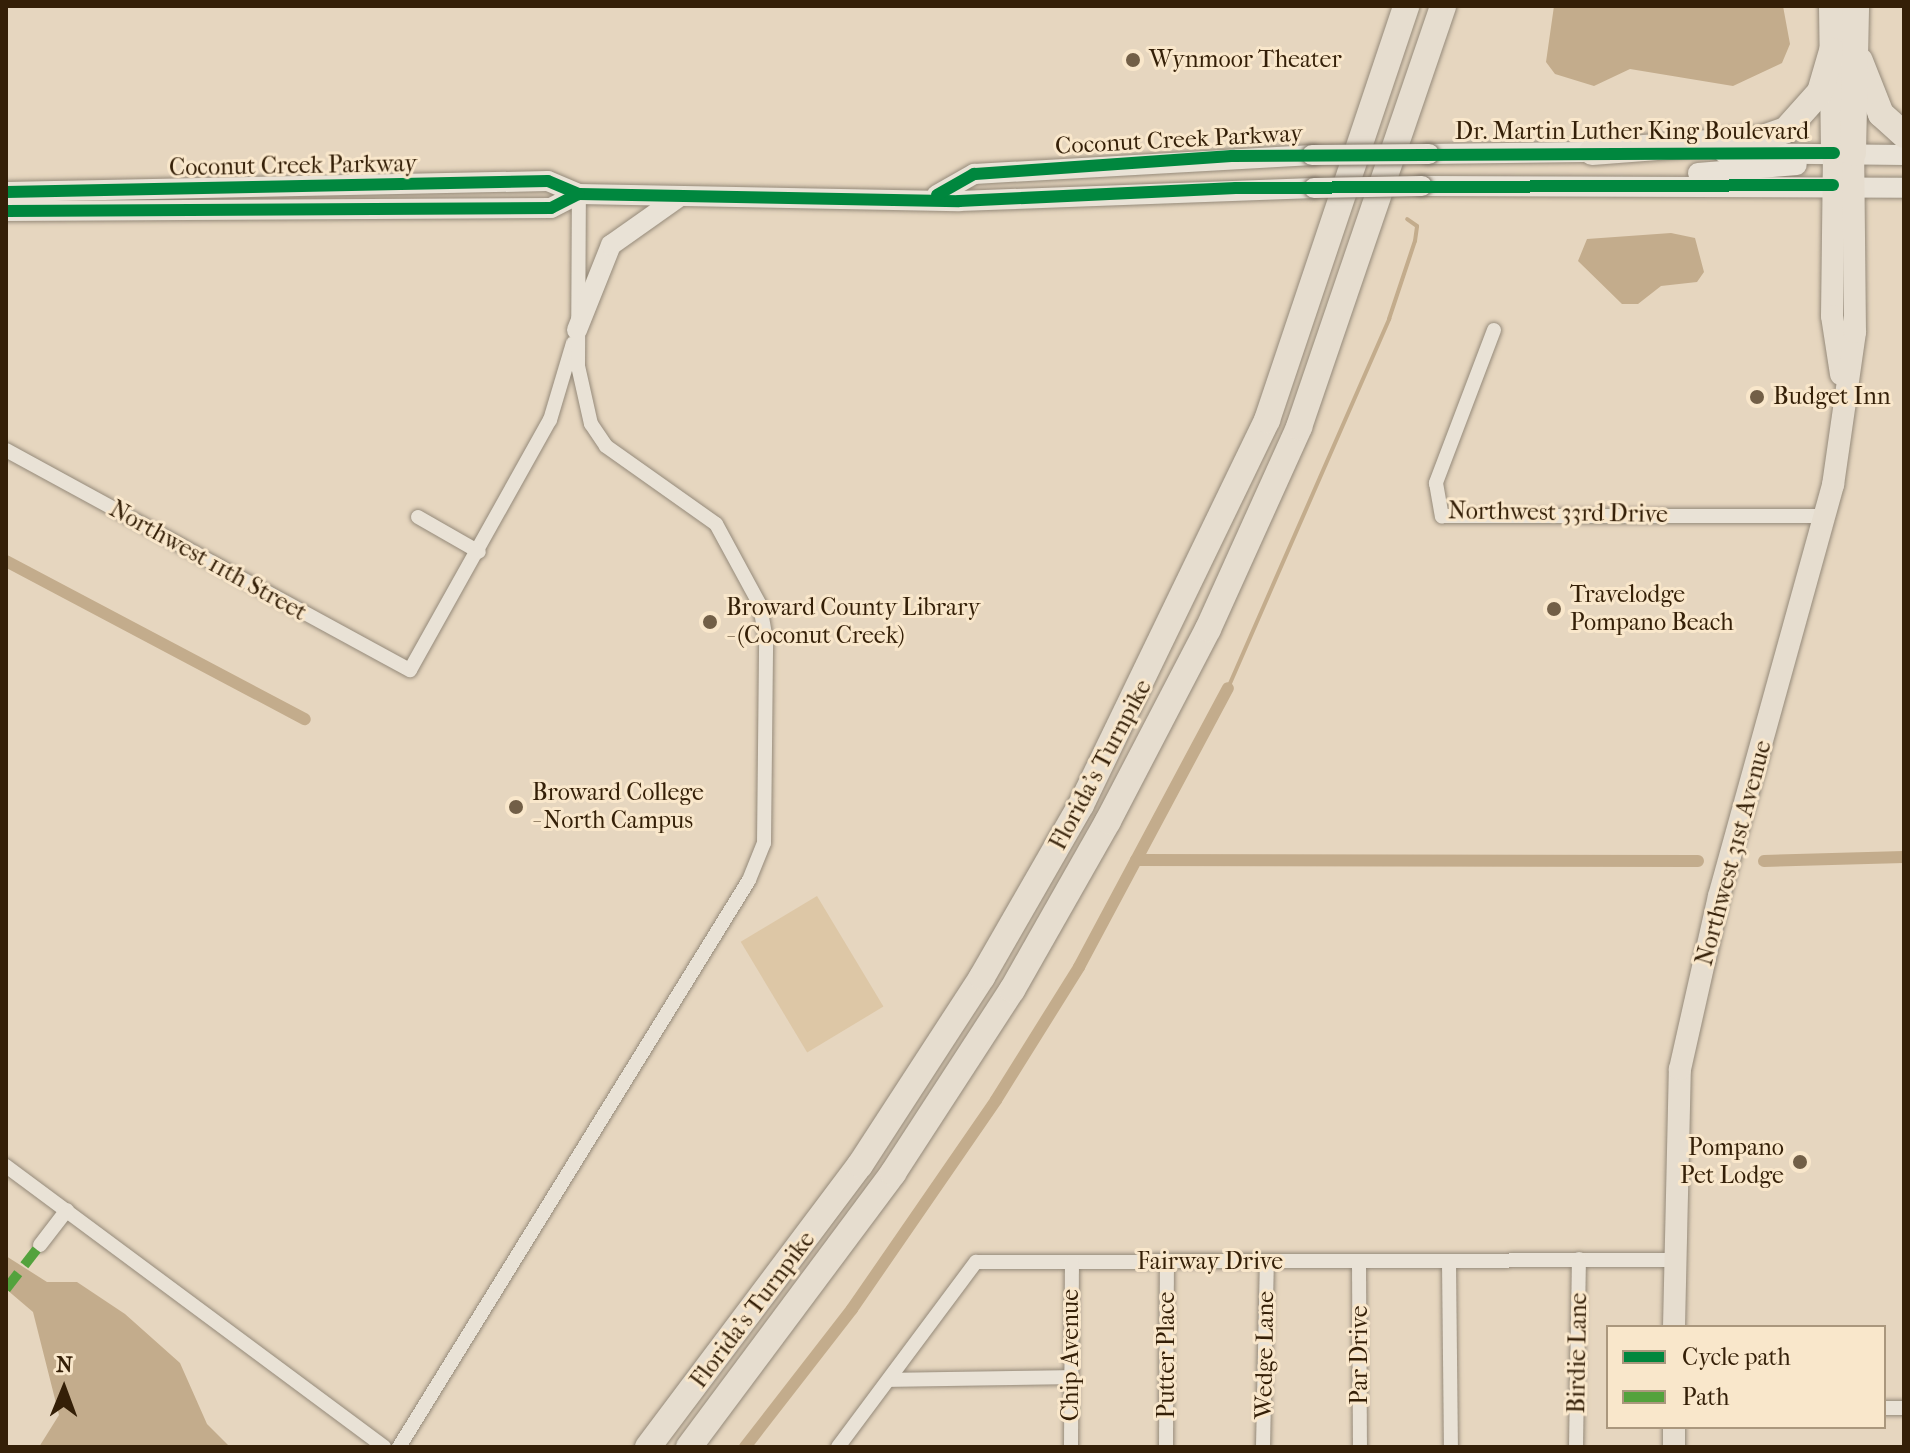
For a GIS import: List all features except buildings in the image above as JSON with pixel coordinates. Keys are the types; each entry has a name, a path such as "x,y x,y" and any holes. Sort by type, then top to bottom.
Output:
{"highway":[{"name":"Florida's Turnpike","path":"648,1447 860,1165 982,977 1081,805 1267,420 1406,6"},
{"name":"Florida's Turnpike","path":"689,1447 893,1173 1012,990 1108,821 1208,629 1299,427 1443,6"},
{"path":"1832,6 1844,45 1881,114 1904,135"},
{"path":"1592,152 1760,139 1786,130 1820,92 1844,45 1856,6"},
{"path":"1844,45 1844,153"}],"main road":[{"name":"Northwest 31st Avenue","path":"1674,1325 1680,1069 1822,516 1833,485 1843,387 1855,332 1844,153"},
{"path":"1629,186 1821,163 1844,153"},
{"name":"Dr. Martin Luther King Boulevard","path":"1429,154 1904,155"},
{"name":"Coconut Creek Parkway","path":"937,195 974,174 1312,155 1429,154"},
{"name":"Coconut Creek Parkway","path":"6,192 548,181 579,194 937,195 959,201 1314,188 1629,186"},
{"path":"1629,186 1904,188"},
{"path":"160,209 181,199 294,198 317,188"},
{"name":"Coconut Creek Parkway","path":"6,211 551,208 579,194"},
{"path":"577,330 616,238 681,195"}],"street":[{"path":"399,1447 749,880 764,843 766,640 760,605 716,524 606,446 582,398 577,330 579,194"},
{"path":"418,517 479,552 550,420 577,330"},
{"name":"Northwest 33rd Drive","path":"1494,330 1436,483 1442,516 1822,516"},
{"path":"550,420 582,398"},
{"name":"Northwest 11th Street","path":"6,450 410,670 479,552"},
{"path":"6,1166 384,1447"},
{"path":"40,1245 67,1210"},
{"name":"Birdie Lane","path":"1576,1447 1579,1259"},
{"name":"Fairway Drive","path":"838,1447 976,1262 1674,1260"},
{"name":"Chip Avenue","path":"1071,1447 1072,1262"},
{"path":"1449,1262 1451,1447"},
{"name":"Putter Place","path":"1166,1447 1167,1263"},
{"name":"Wedge Lane","path":"1263,1447 1267,1263"},
{"name":"Par Drive","path":"1359,1263 1360,1447"},
{"path":"889,1380 1071,1377"}],"shaded area":[{"path":"1554,6 1783,6 1790,44 1782,63 1733,86 1630,69 1594,86 1555,74 1546,62"},
{"path":"1671,233 1695,238 1704,272 1697,282 1661,286 1638,304 1622,304 1578,261 1587,239"},
{"path":"817,896 883,1007 807,1052 741,942"},
{"path":"6,1256 47,1282 77,1282 125,1314 180,1363 207,1424 230,1447 39,1447 59,1415 33,1312 6,1289"}],"waterway":[{"path":"1228,688 1389,319 1415,241 1417,226 1407,219"},
{"path":"6,561 305,719"},
{"path":"745,1447 852,1309 996,1100 1079,967 1228,688"},
{"path":"1764,861 1904,857"},
{"path":"1136,860 1698,861"}],"marked path":[{"path":"6,1289 40,1245"}],"cycle path":[{"path":"937,195 974,174 1232,156 1834,153"},
{"path":"6,192 548,181 579,194 959,201 1236,188 1833,185"},
{"path":"6,211 551,208 579,194"}],"place":[{"name":"Wynmoor Theater","path":"1133,60"},
{"name":"Budget Inn","path":"1757,397"},
{"name":"Travelodge Pompano Beach","path":"1554,609"},
{"name":"Broward County Library - (Coconut Creek)","path":"710,622"},
{"name":"Broward College - North Campus","path":"516,807"},
{"name":"Pompano Pet Lodge","path":"1800,1162"}]}
